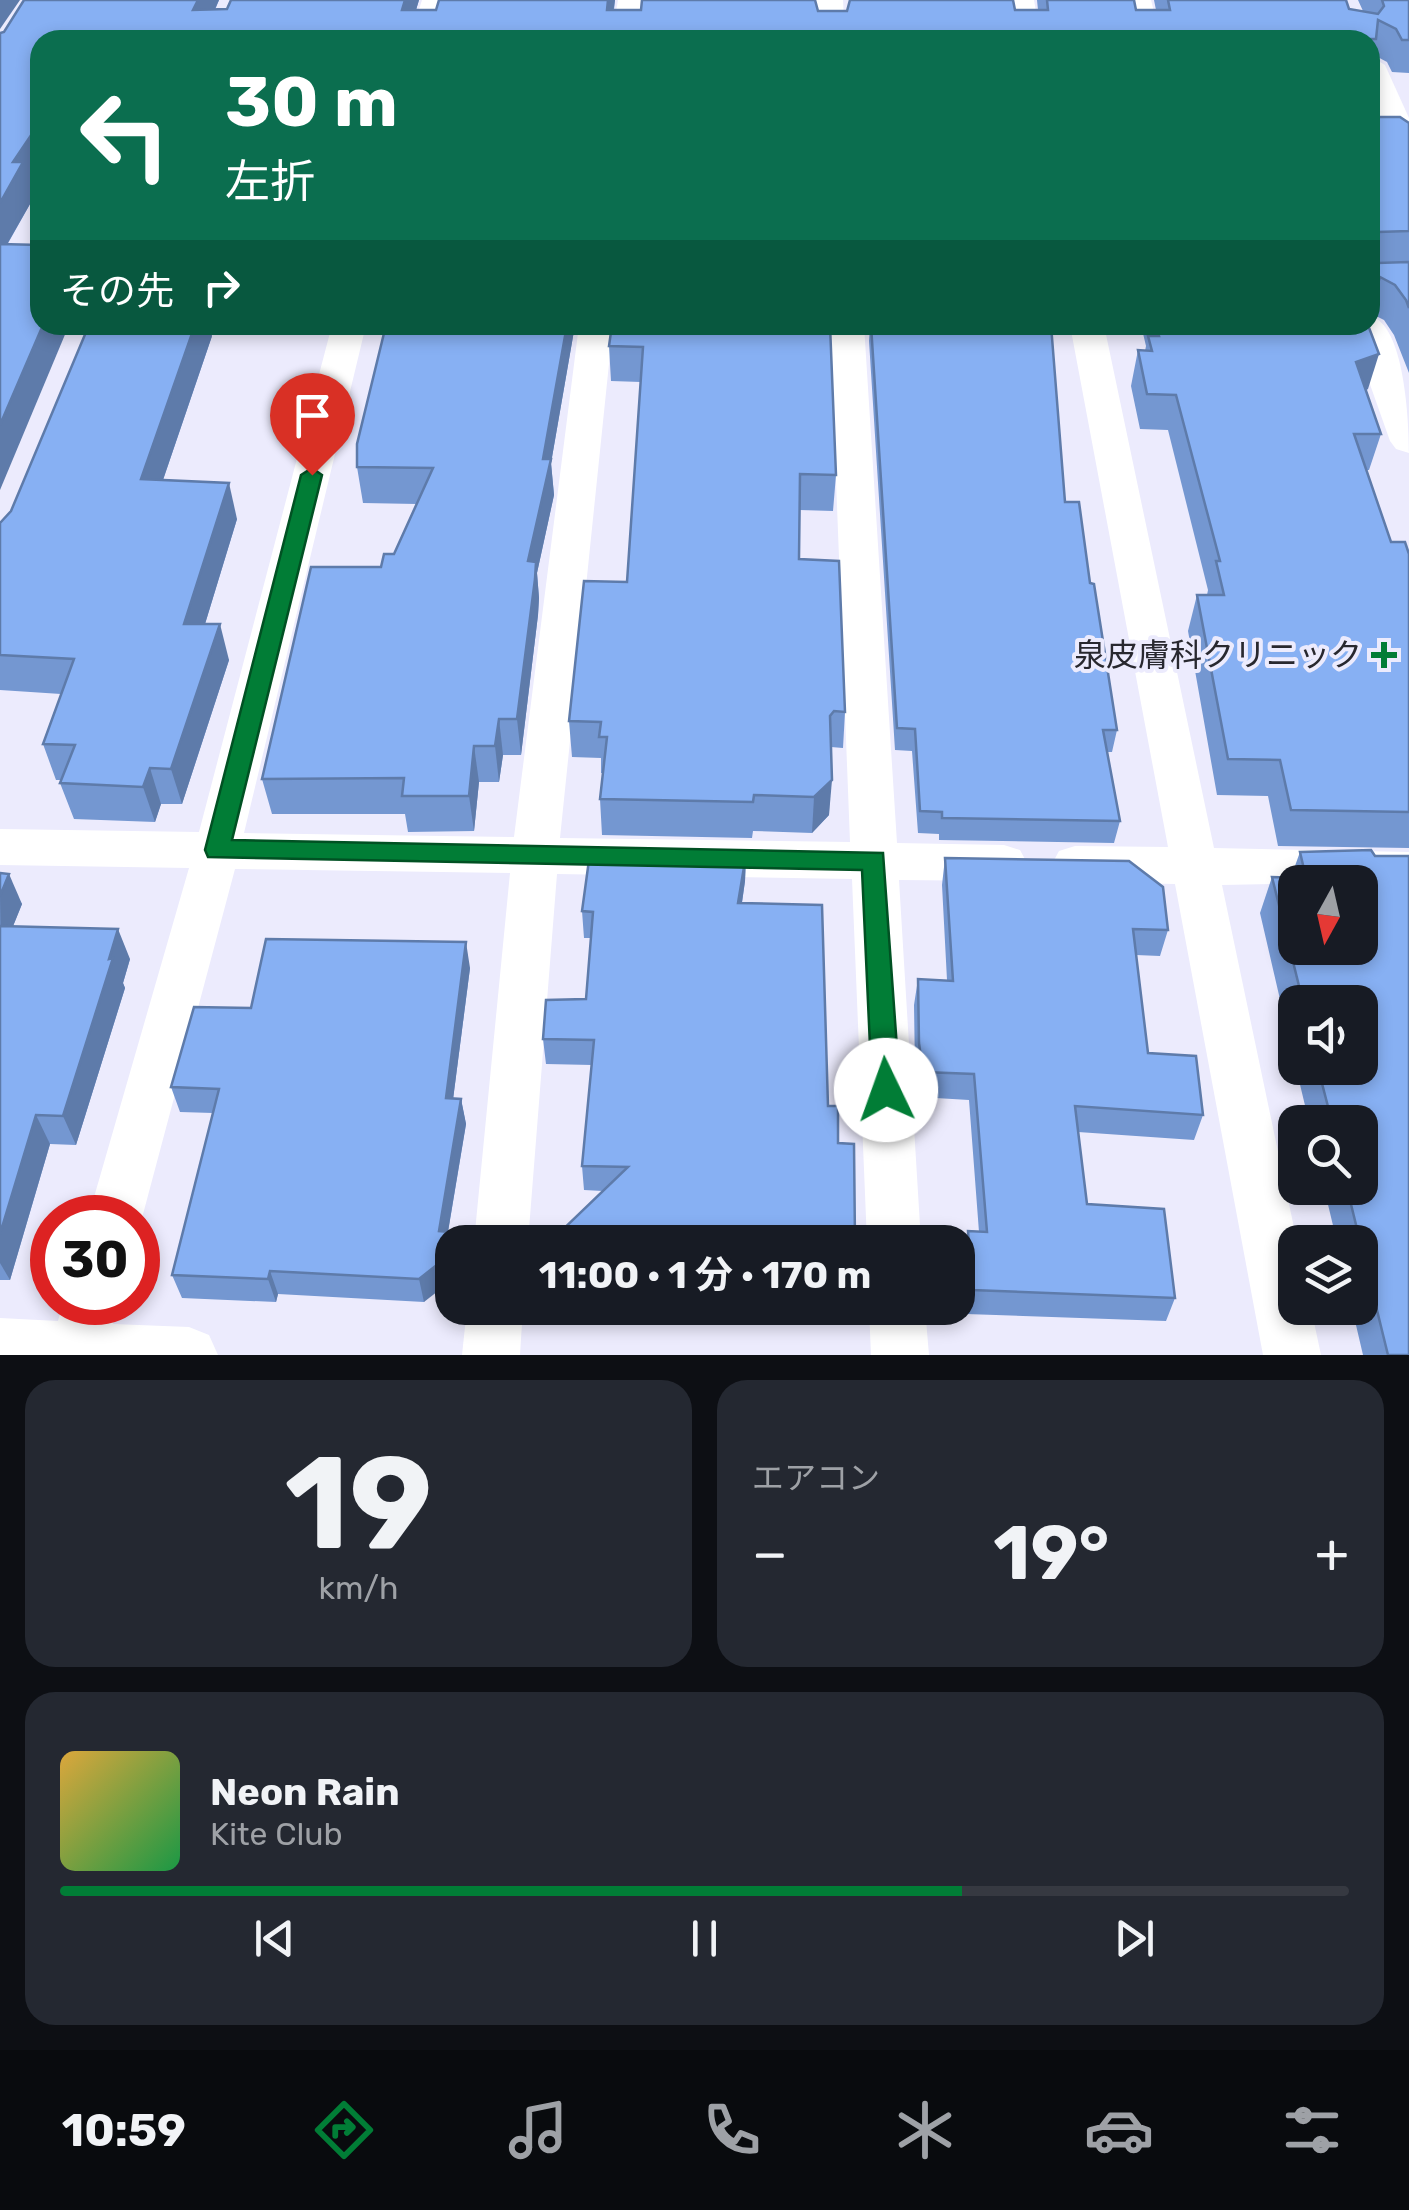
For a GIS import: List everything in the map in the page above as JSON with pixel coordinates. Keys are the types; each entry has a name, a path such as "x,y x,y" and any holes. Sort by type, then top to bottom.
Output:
{"street":[{"path":"426,30 436,0"},
{"path":"627,30 632,0"},
{"path":"829,0 830,30"},
{"path":"1020,0 1025,30"},
{"path":"1137,0 1145,30"},
{"path":"1383,86 1409,151"},
{"path":"121,1195 217,850 346,335"},
{"path":"503,1225 536,854 595,335"},
{"path":"848,335 893,1225"},
{"path":"1089,335 1292,1355"},
{"path":"1370,335 1409,441"},
{"path":"0,847 1409,870"},
{"path":"491,1355 494,1325"},
{"path":"898,1325 900,1355"},
{"path":"0,1346 85,1326 189,1355"}],"building":[{"path":"24,0 198,0 193,10 227,9 231,0 405,0 402,10 436,10 439,0 608,0 607,10 641,10 642,0 815,0 818,11 847,11 850,0 1013,0 1015,10 1048,10 1047,0 1134,0 1136,10 1170,10 1168,0 1346,0 1349,9 1378,14 1384,6 1382,0 1409,0 1409,40 1402,40 1396,29 1378,20 1377,30 30,30 30,137 13,162 23,162 0,203 0,33"},
{"path":"1380,117 1400,117 1409,123 1409,231 1380,232"},
{"path":"0,244 30,245 30,335 39,335 0,425"},
{"path":"1409,262 1409,308 1406,300 1395,285 1380,277 1380,263"},
{"path":"85,335 191,335 141,479 229,483 184,624 220,624 171,769 150,768 143,787 60,783 75,745 43,744 74,659 0,655 0,523 11,511"},
{"path":"384,335 565,335 543,459 551,459 528,561 536,562 535,579 517,719 499,719 495,746 474,746 469,796 402,796 404,778 262,779 311,567 381,567 384,554 394,554 433,468 357,467 357,444"},
{"path":"611,335 830,335 836,475 800,474 799,559 839,561 845,712 834,711 830,716 832,780 814,797 754,795 753,802 600,799 607,737 599,737 601,722 569,721 584,581 627,582 643,347 609,346"},
{"path":"872,335 1052,335 1065,502 1079,502 1090,583 1094,584 1117,730 1103,730 1120,821 942,818 942,812 920,811 915,729 897,728"},
{"path":"1372,335 1379,354 1356,362 1381,434 1354,434 1391,542 1405,542 1409,554 1409,812 1291,810 1280,760 1228,759 1197,595 1224,595 1216,561 1220,561 1176,395 1147,394 1138,350 1152,351 1148,336"},
{"path":"1371,850 1375,856 1409,856 1409,1355 1388,1355 1378,1314 1378,1225 1356,1225 1351,1205 1378,1205 1378,1105 1328,1105 1322,1085 1378,1085 1378,985 1299,985 1294,965 1378,965 1378,865 1303,865 1300,852"},
{"path":"595,852 746,855 738,903 822,905 828,1106 838,1106 838,1143 854,1144 855,1225 567,1225 628,1167 582,1166 594,1040 543,1039 546,1000 586,999 593,912 582,911 589,860 594,860"},
{"path":"945,858 1129,861 1163,887 1168,930 1133,929 1148,1053 1196,1056 1203,1115 1075,1106 1087,1204 1164,1209 1175,1298 975,1290 975,1231 987,1232 974,1074 923,1072 919,1043 918,979 953,981"},
{"path":"0,873 9,874 0,896"},
{"path":"1272,877 1278,877 1278,901"},
{"path":"0,926 118,929 109,959 113,958 63,1116 36,1115 0,1234"},
{"path":"266,939 466,942 446,1098 461,1099 440,1225 435,1225 435,1266 419,1279 270,1271 268,1279 172,1275 219,1089 171,1087 194,1007 251,1008"}],"place":[{"name":"泉皮膚科クリニック","path":"1384,655"}],"route":[{"path":"312,475 217,850 874,860 886,1090"}]}
